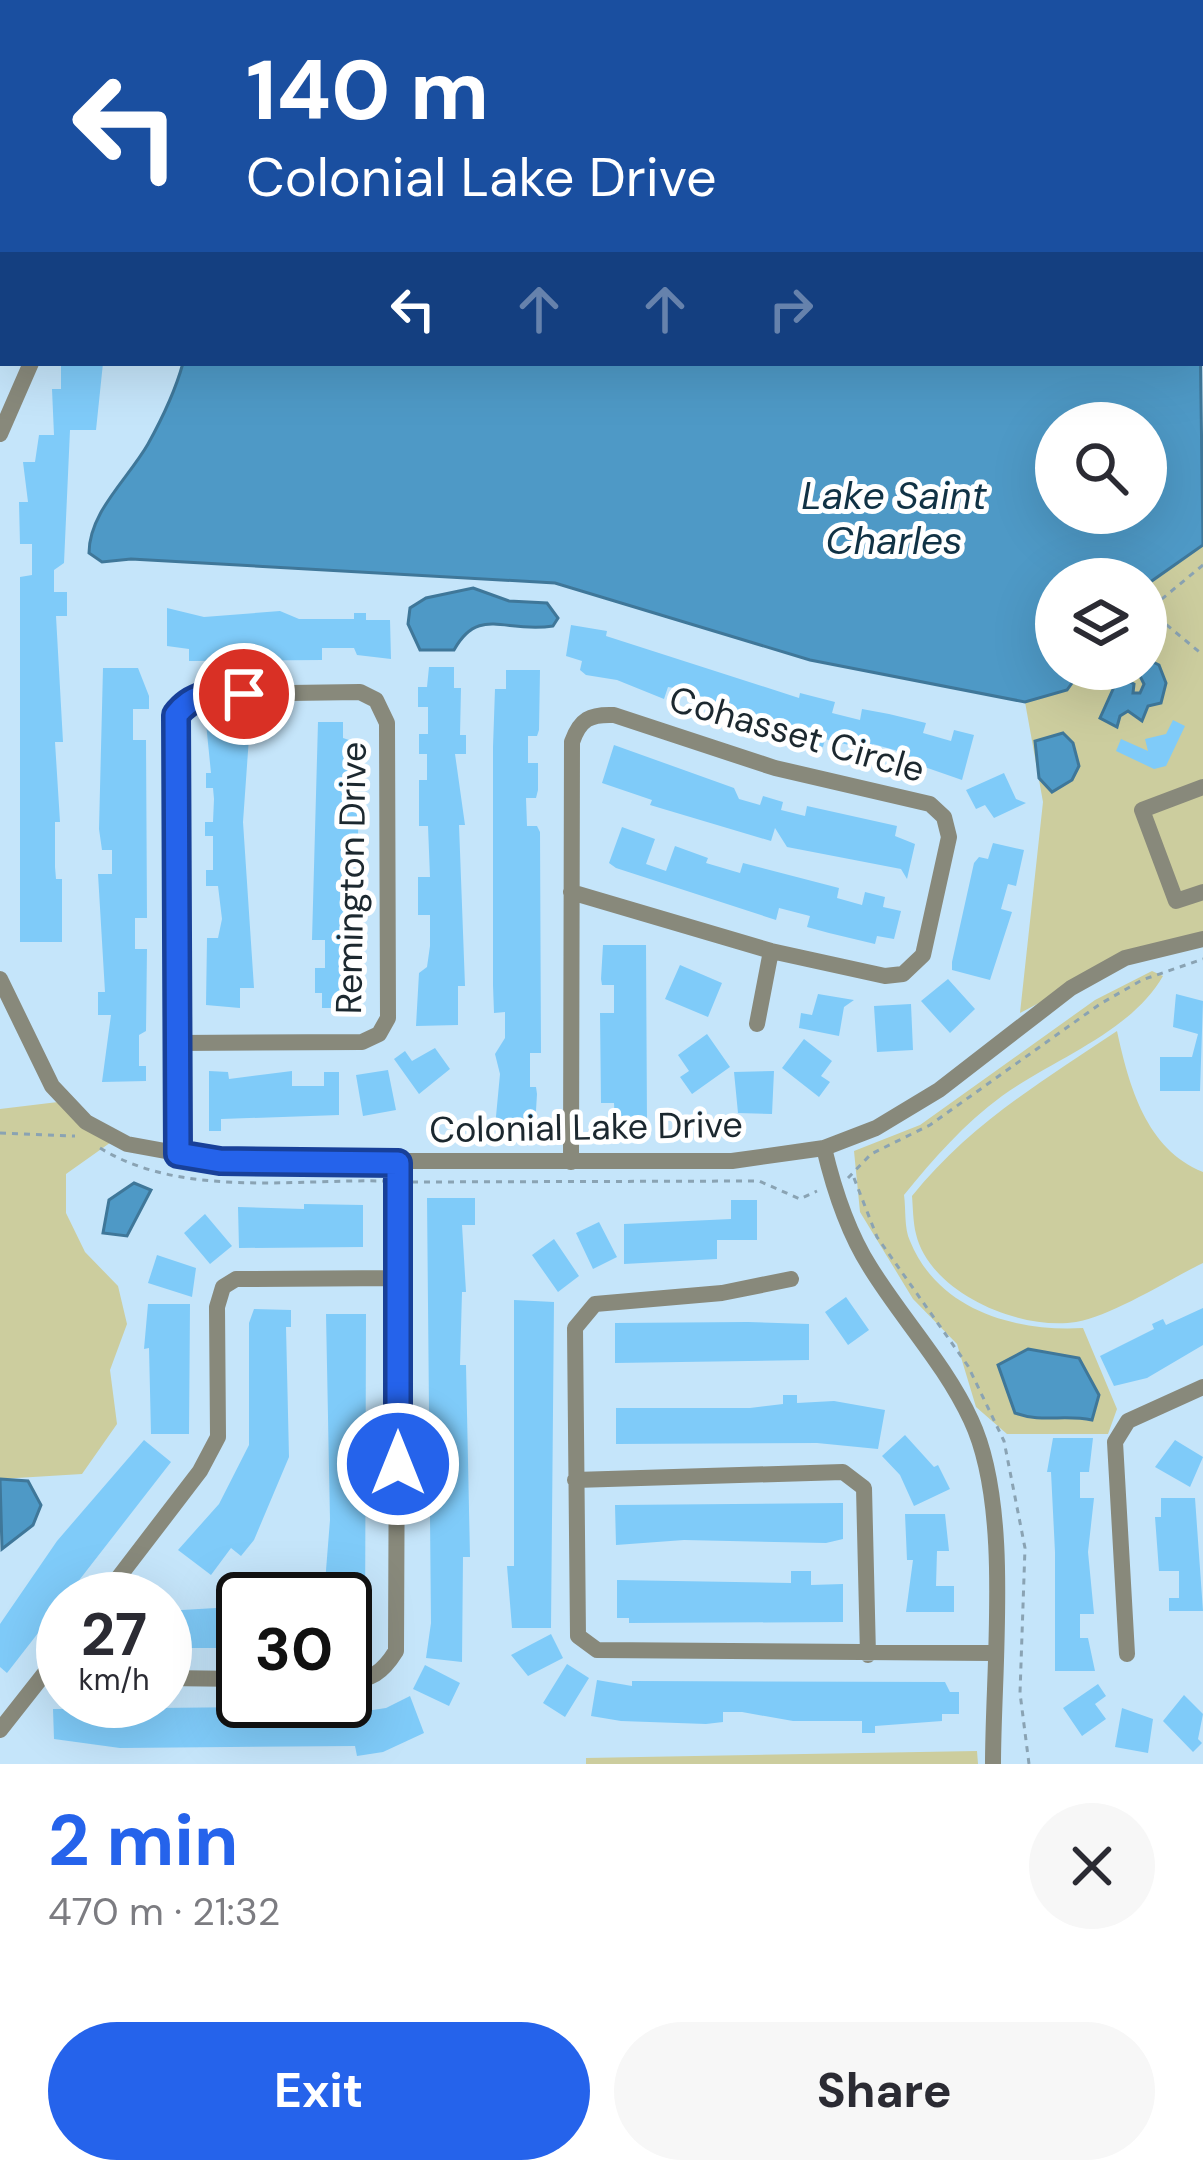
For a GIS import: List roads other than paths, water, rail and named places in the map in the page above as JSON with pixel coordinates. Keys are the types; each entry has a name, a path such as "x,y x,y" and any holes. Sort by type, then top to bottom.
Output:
{"street":[{"path":"0,434 30,366"},
{"name":"Remington Drive","path":"177,1043 362,1042 379,1034 388,1018 387,723 376,700 360,692 206,694 187,700 176,715 177,1043 178,1154"},
{"name":"Cohasset Circle","path":"571,892 771,951 885,976 904,974 923,955 949,837 944,817 929,804 775,768 614,715 594,714 578,725 572,742 571,892 572,1162"},
{"path":"1203,788 1142,810 1176,901 1203,892"},
{"name":"Colonial Lake Drive","path":"2,990 52,1086 70,1108 127,1144 220,1161 398,1172 572,1162 732,1161 824,1148 876,1129 939,1090 1071,988 1125,958 1203,939"},
{"path":"757,1024 771,951"},
{"path":"824,1148 833,1184 867,1263 956,1390 986,1460 994,1509 993,1764"},
{"path":"372,1677 384,1671 396,1651 398,1172"},
{"path":"123,1572 200,1471 218,1437 217,1306 223,1287 236,1279 398,1278"},
{"path":"791,1279 722,1293 595,1304 574,1328 578,1636 597,1650 993,1653"},
{"path":"1126,1654 1115,1442 1128,1421 1203,1387"},
{"path":"575,1480 843,1472 864,1488 868,1655"},
{"path":"1,1730 36,1685"}],"water":[{"name":"Lake Saint Charles","path":"182,366 1201,366 1203,545 1167,570 1167,558 1035,558 1035,690 1067,690 1025,702 810,660 555,583 131,559 102,562 89,553 95,524 153,434"},
{"path":"473,588 509,601 547,603 558,618 553,626 484,625 463,636 454,650 420,650 408,624 410,608 426,598"},
{"path":"1113,690 1164,690 1161,703 1148,706 1142,721 1128,711 1120,716 1117,727 1100,718"},
{"path":"1063,733 1073,743 1079,766 1072,780 1052,792 1039,778 1035,741"},
{"path":"134,1183 151,1190 127,1236 103,1233 109,1200"},
{"path":"1028,1349 1079,1358 1099,1395 1092,1420 1015,1413 998,1365"},
{"path":"0,1479 28,1481 41,1505 33,1525 2,1549"}]}
